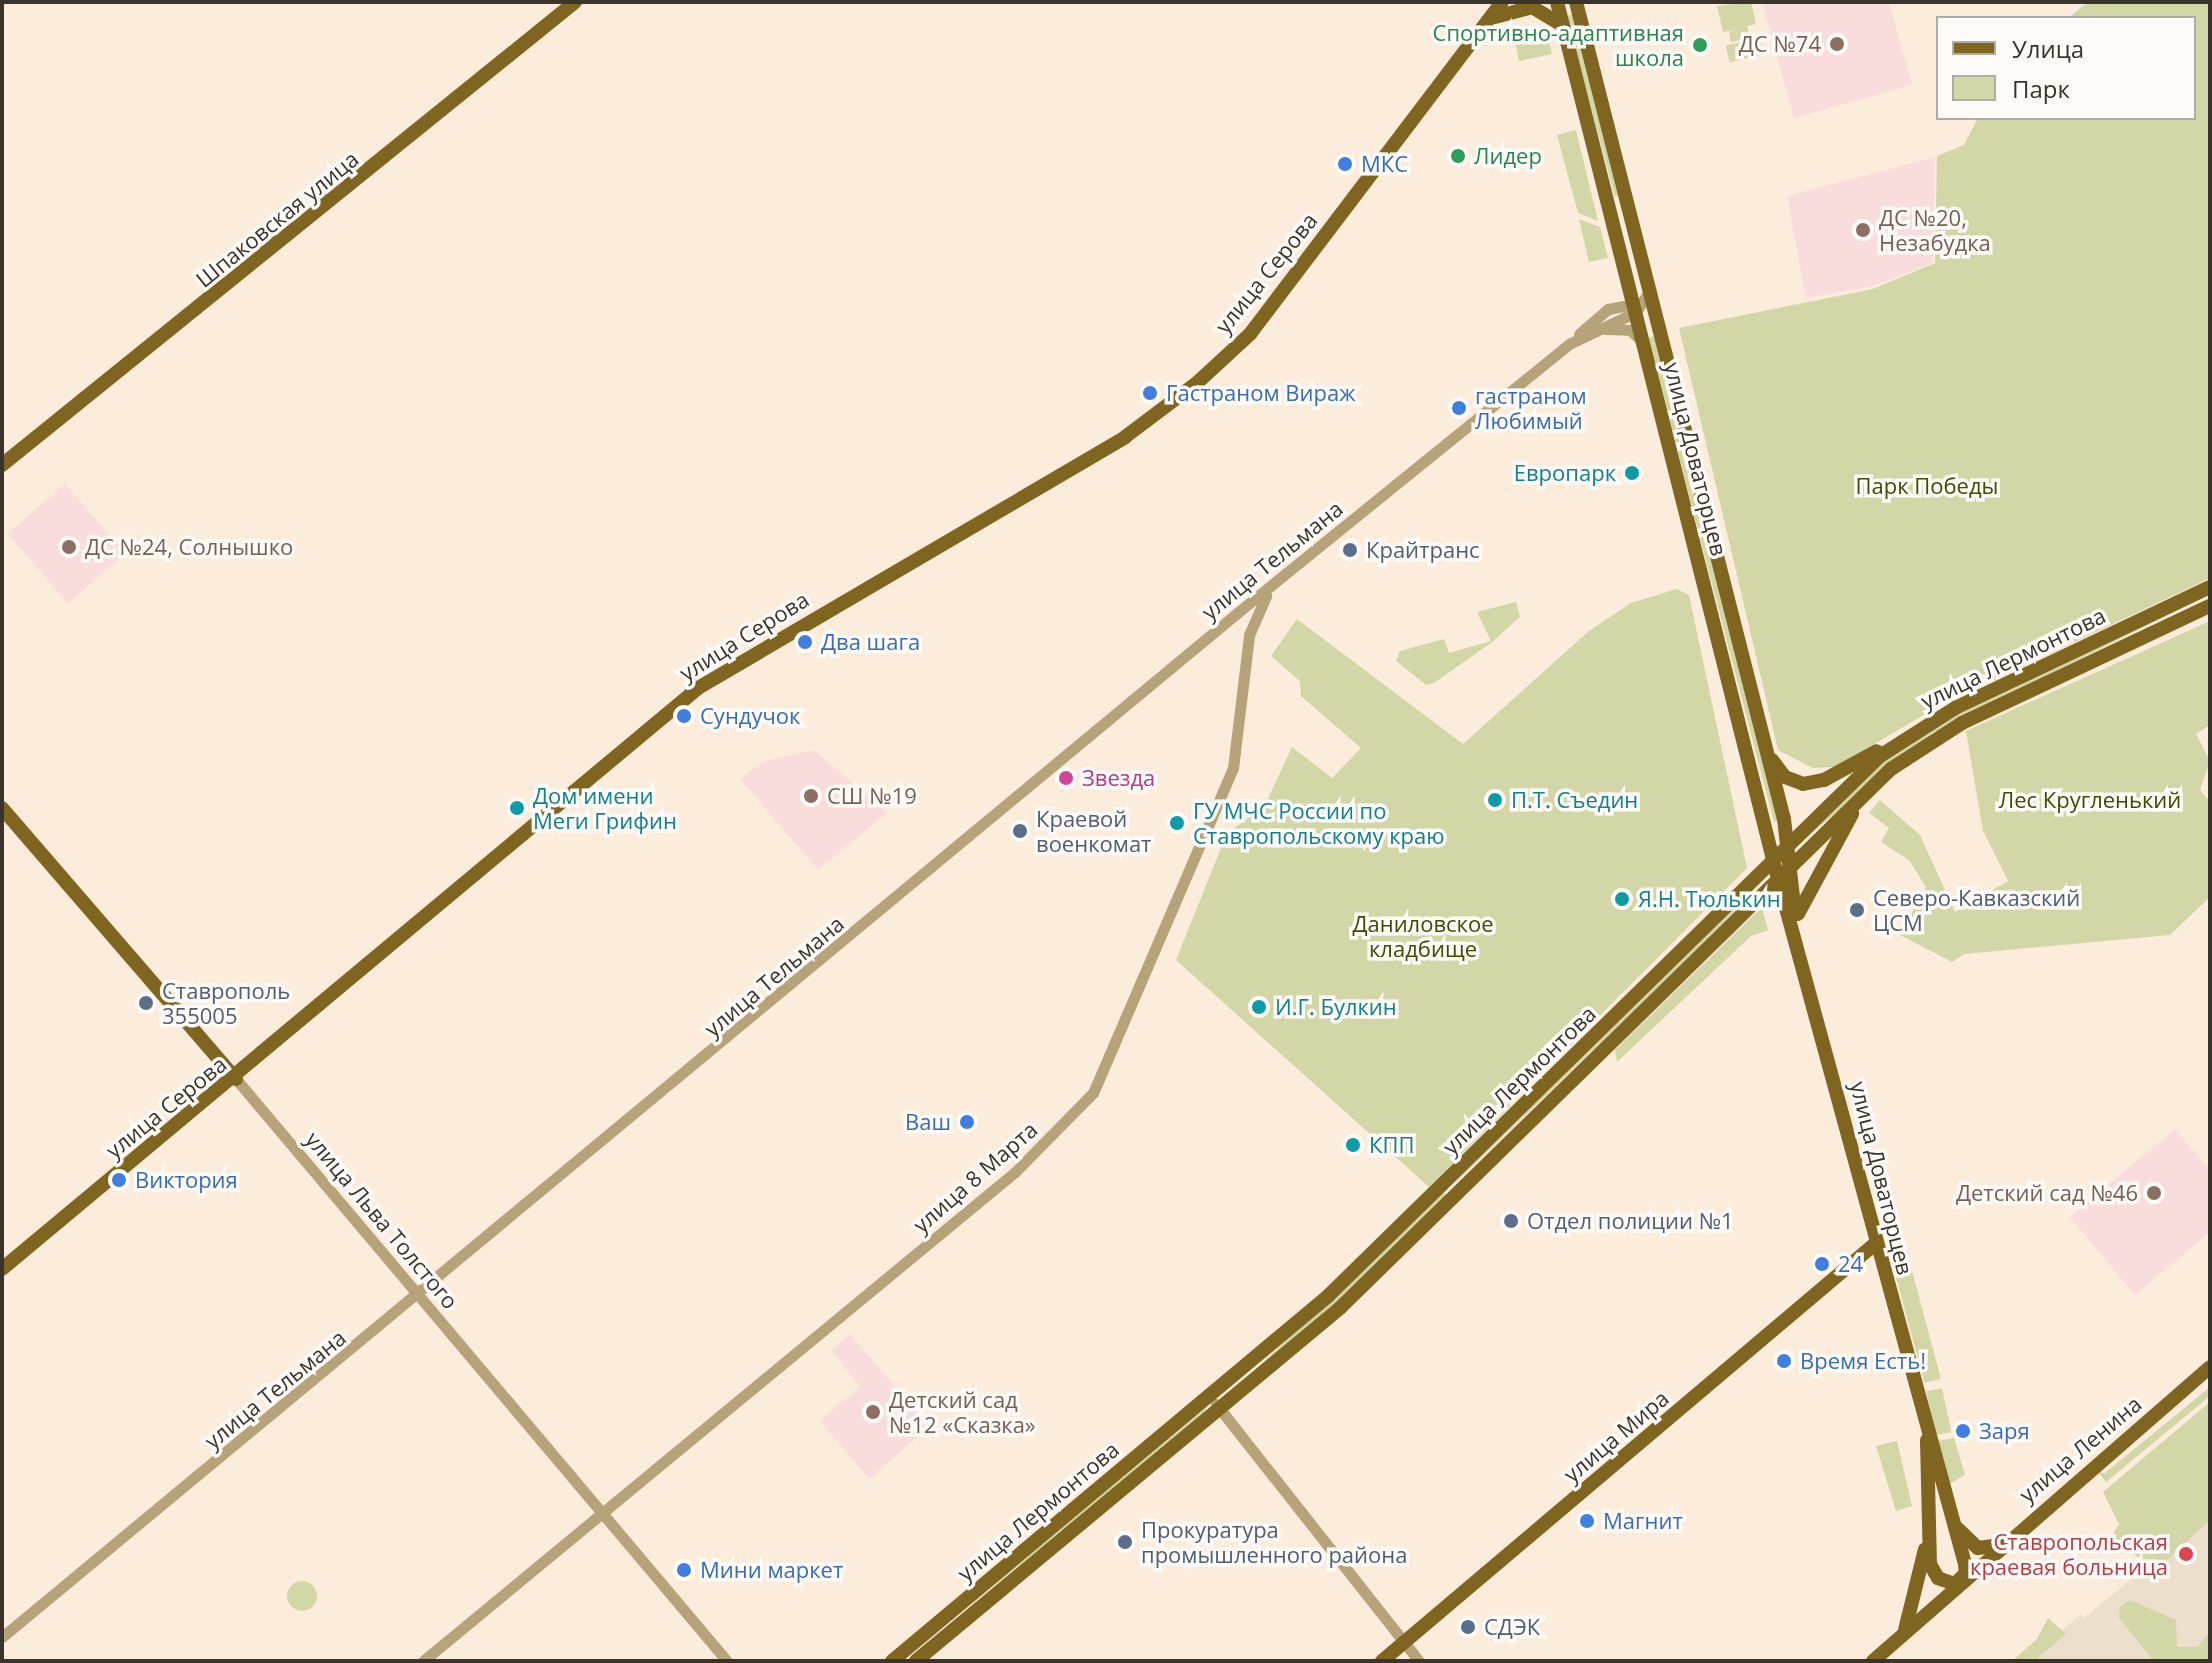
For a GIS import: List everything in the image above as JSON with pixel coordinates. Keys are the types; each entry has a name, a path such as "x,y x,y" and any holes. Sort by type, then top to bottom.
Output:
{"main road":[{"name":"Шпаковская улица","path":"2,465 575,2"},
{"name":"улица Серова","path":"2,1269 236,1079 698,688 1125,437 1188,390 1250,334 1502,2"},
{"name":"улица Серова","path":"1482,30 1495,17 1521,2"},
{"name":"улица Доваторцев","path":"1557,2 1626,276 1640,302 1656,318 1789,845 1796,927"},
{"name":"улица Доваторцев","path":"1576,2 1627,203 1643,342 1778,879 1796,927 1927,1440 1965,1564 1961,1581 1945,1583 1932,1571 1927,1440"},
{"path":"1495,17 1532,7 1562,25"},
{"path":"1609,209 1627,203"},
{"name":"улица Лермонтова","path":"892,1661 1210,1398 1373,1254 1880,756 1927,724 2210,587"},
{"name":"улица Лермонтова","path":"916,1661 1221,1411 1386,1264 1865,792 1913,752 1962,723 2210,606"},
{"path":"1766,748 1785,777 1818,782 1927,724"},
{"name":"улица Лермонтова","path":"1796,927 1803,897 1865,792"},
{"name":"улица Льва Толстого","path":"2,808 236,1079"},
{"path":"1764,817 1789,845 1818,839"},
{"path":"1738,895 1761,861 1764,817"},
{"path":"1746,910 1770,900 1790,912"},
{"name":"улица Мира","path":"1382,1661 1876,1243"},
{"name":"улица Ленина","path":"1873,1661 2003,1543 2210,1367"},
{"path":"1949,1515 1969,1544 1990,1549 2003,1543"},
{"name":"улица Доваторцев","path":"1904,1633 1930,1521"}],"street":[{"name":"улица Тельмана","path":"2,1637 418,1298 1237,613 1571,343 1595,316 1620,295 1626,276"},
{"name":"улица Тельмана","path":"1595,316 1640,302"},
{"name":"улица Тельмана","path":"1571,343 1640,302"},
{"name":"улица Тельмана","path":"1589,333 1621,328 1643,342"},
{"name":"улица 8 Марта","path":"423,1661 1015,1172 1093,1093 1238,755 1255,614 1308,557"},
{"name":"улица Льва Толстого","path":"236,1079 727,1661"},
{"path":"1210,1398 1419,1661"}],"shaded area":[{"name":"ДС №74","path":"1762,2 1889,2 1912,85 1794,118"},
{"name":"ДС №20, Незабудка","path":"1935,157 1933,263 1873,286 1806,298 1787,196"},
{"name":"ДС №24, Солнышко","path":"65,484 125,553 68,603 8,534"},
{"name":"СШ №19","path":"814,750 887,813 818,870 740,779 764,761"},
{"name":"Детский сад №46","path":"2175,1129 2210,1170 2210,1232 2135,1295 2070,1217"},
{"name":"Детский сад №12 «Сказка»","path":"850,1334 929,1427 869,1479 820,1421 860,1386 831,1350"},
{"name":"Ставропольская краевая больница","path":"2210,1514 2210,1661 2026,1661 2081,1614 2084,1618"}],"green space":[{"path":"1751,2 1756,24 1747,26 1750,38 1731,42 1729,32 1734,30 1723,32 1717,6"},
{"name":"Парк Победы","path":"2088,2 2210,2 2210,578 1935,708 1836,767 1813,768 1778,750 1679,328 1873,289 1935,263 1937,156 1964,145 1977,120 2196,120 2196,16 2070,16"},
{"path":"1572,14 1618,195 1615,197 1567,16"},
{"path":"1512,26 1546,27 1552,54 1519,61"},
{"path":"1760,38 1764,55 1730,62 1726,46"},
{"path":"1576,130 1598,221 1578,213 1557,135"},
{"path":"1579,219 1600,227 1608,258 1589,262"},
{"path":"1654,336 1778,820 1774,822 1648,338"},
{"name":"Даниловское кладбище","path":"1677,589 1689,595 1747,868 1429,1187 1176,960 1227,833 1264,807 1292,747 1332,778 1361,748 1301,696 1300,681 1271,656 1297,619 1463,744 1589,631 1631,603"},
{"path":"2210,594 1932,733 1807,837 1884,761 1958,714"},
{"path":"1516,602 1520,617 1492,642 1434,683 1426,685 1396,661 1400,651 1444,639 1449,653 1491,641 1477,612"},
{"name":"Лес Кругленький","path":"2210,621 2210,725 2196,734 2210,761 2200,790 2210,802 2210,897 2170,935 1964,954 1952,962 1900,935 1926,887 1909,860 1881,842 1889,828 1869,813 1880,800 1920,835 1955,912 2008,881 1983,831 1966,731"},
{"path":"1752,889 1756,893 1456,1182 1456,1181"},
{"path":"1762,907 1768,930 1751,936 1617,1062 1615,1050"},
{"path":"1444,1192 1447,1196 1335,1305 1223,1400"},
{"path":"1908,1256 1941,1379 1924,1383 1892,1260"},
{"path":"2210,1387 2210,1396 2106,1482 2098,1472 2105,1473"},
{"path":"1942,1388 1951,1432 1936,1435 1926,1391"},
{"path":"2210,1402 2210,1520 2155,1571 2112,1536 2119,1524 2103,1492"},
{"path":"1205,1409 1209,1413 900,1661"},
{"path":"1954,1438 1965,1475 1948,1485 1938,1441"},
{"path":"1897,1441 1912,1506 1896,1511 1876,1446"},
{"path":"302,1581 312,1586 317,1596 312,1606 302,1611 292,1606 287,1596 292,1586"},
{"path":"2130,1600 2176,1620 2177,1647 2197,1647 2210,1632 2210,1661 2154,1661 2119,1618 2120,1607"},
{"path":"2048,1618 2066,1634 2034,1661 2012,1661 2037,1639"}],"place":[{"name":"ДС №74","path":"1837,44"},
{"name":"Спортивно-адаптивная школа","path":"1700,45"},
{"name":"Лидер","path":"1458,156"},
{"name":"МКС","path":"1345,164"},
{"name":"ДС №20, Незабудка","path":"1863,230"},
{"name":"Гастраном Вираж","path":"1150,393"},
{"name":"гастраном Любимый","path":"1459,408"},
{"name":"Европарк","path":"1632,473"},
{"name":"ДС №24, Солнышко","path":"69,547"},
{"name":"Крайтранс","path":"1350,550"},
{"name":"Два шага","path":"805,642"},
{"name":"Сундучок","path":"684,716"},
{"name":"Звезда","path":"1066,778"},
{"name":"СШ №19","path":"811,796"},
{"name":"П.Т. Съедин","path":"1495,800"},
{"name":"Дом имени Меги Грифин","path":"517,808"},
{"name":"ГУ МЧС России по Ставропольскому краю","path":"1177,823"},
{"name":"Краевой военкомат","path":"1020,831"},
{"name":"Я.Н. Тюлькин","path":"1622,899"},
{"name":"Северо-Кавказский ЦСМ","path":"1857,910"},
{"name":"Ставрополь 355005","path":"146,1003"},
{"name":"И.Г. Булкин","path":"1259,1007"},
{"name":"Ваш","path":"967,1122"},
{"name":"КПП","path":"1353,1145"},
{"name":"Виктория","path":"119,1180"},
{"name":"Детский сад №46","path":"2154,1193"},
{"name":"Отдел полиции №1","path":"1511,1221"},
{"name":"24","path":"1822,1264"},
{"name":"Время Есть!","path":"1784,1361"},
{"name":"Детский сад №12 «Сказка»","path":"873,1412"},
{"name":"Заря","path":"1963,1431"},
{"name":"Магнит","path":"1587,1521"},
{"name":"Прокуратура промышленного района","path":"1125,1542"},
{"name":"Ставропольская краевая больница","path":"2186,1554"},
{"name":"Мини маркет","path":"684,1570"},
{"name":"СДЭК","path":"1468,1627"}]}
